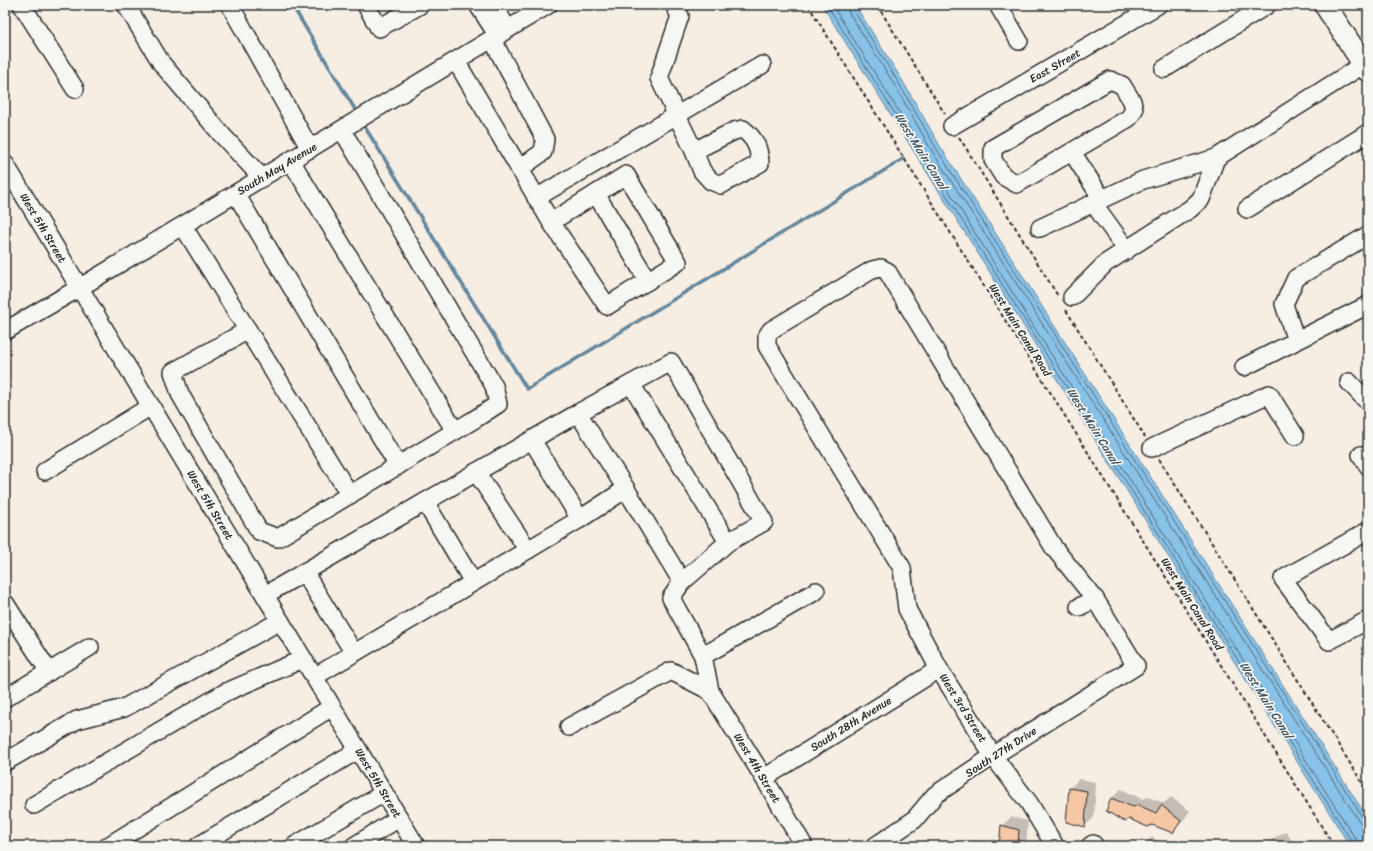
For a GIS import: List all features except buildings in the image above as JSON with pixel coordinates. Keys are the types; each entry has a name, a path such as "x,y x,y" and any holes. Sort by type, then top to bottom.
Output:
{"main road":[{"path":"1325,5 1366,67"}],"street":[{"path":"22,5 75,89"},
{"path":"126,5 162,64 222,135 262,178"},
{"path":"230,5 310,149"},
{"path":"366,5 379,28 420,5"},
{"path":"478,5 499,35 545,139 543,152 519,169"},
{"path":"493,5 499,35"},
{"name":"South May Avenue","path":"5,331 80,288 548,5"},
{"path":"674,5 680,16 660,78 694,151"},
{"path":"998,5 1019,41"},
{"name":"East Street","path":"952,126 1158,5"},
{"path":"1164,69 1267,5"},
{"path":"456,61 550,222 607,306 678,262 626,175 550,222"},
{"path":"536,198 762,65"},
{"path":"1040,228 1143,180 1216,158 1366,67"},
{"path":"1110,80 1122,85 1132,101 1134,110 1129,118 1072,152 1017,184 1003,176 993,160 993,148 1110,80"},
{"path":"248,330 173,372 180,394 260,531 278,538 498,404 494,386 342,130"},
{"path":"1247,210 1368,133"},
{"path":"1072,152 1098,201 1127,250"},
{"path":"1066,302 1106,263 1190,209 1201,199 1216,158"},
{"path":"291,161 455,431"},
{"name":"West 5th Street","path":"5,164 416,846"},
{"path":"236,194 398,466"},
{"path":"596,194 648,281"},
{"path":"183,226 350,495"},
{"path":"1296,341 1284,304 1296,278 1368,235"},
{"name":"West 3rd Street","path":"1055,846 1029,803 993,756 939,669 907,609 902,568 767,346 767,336 771,330 872,270 881,268 887,271 1054,548 1095,599"},
{"path":"1244,367 1368,306"},
{"path":"265,595 578,413 670,362 764,522 728,542 682,582 671,598 703,656 710,690"},
{"path":"1349,382 1365,399 1368,398"},
{"path":"631,384 728,542"},
{"path":"1152,448 1269,394 1295,436"},
{"path":"45,471 151,406"},
{"path":"578,413 682,582"},
{"path":"532,440 580,519"},
{"path":"476,472 528,550"},
{"path":"314,677 580,519 626,489"},
{"path":"425,502 473,582"},
{"path":"1368,531 1282,579 1329,641 1368,620"},
{"path":"304,572 354,653"},
{"path":"703,656 816,591"},
{"path":"1079,608 1095,599"},
{"name":"South 27th Drive","path":"875,846 914,820 935,795 993,756 1136,666 1095,599"},
{"path":"5,603 49,672"},
{"path":"5,762 77,720 124,708 280,621"},
{"path":"5,698 90,647"},
{"path":"34,805 224,693 303,659"},
{"name":"South 28th Avenue","path":"764,778 939,669"},
{"path":"569,727 671,671 710,690"},
{"name":"West 4th Street","path":"710,690 804,846"},
{"path":"108,846 332,707"},
{"path":"198,846 358,750"},
{"path":"294,846 384,793"},
{"path":"354,846 399,818"},
{"path":"1090,846 1093,844 1095,846"}],"path":[{"name":"West Main Canal Road","path":"808,5 1334,846"},
{"path":"877,5 952,126 1066,302 1152,448 1368,792"}],"water":[{"name":"West Main Canal","path":"822,5 855,5 902,80 940,146 1368,819 1368,846 1350,846"}],"waterway":[{"path":"292,5 356,111"},
{"path":"363,124 527,389 903,159"}]}
